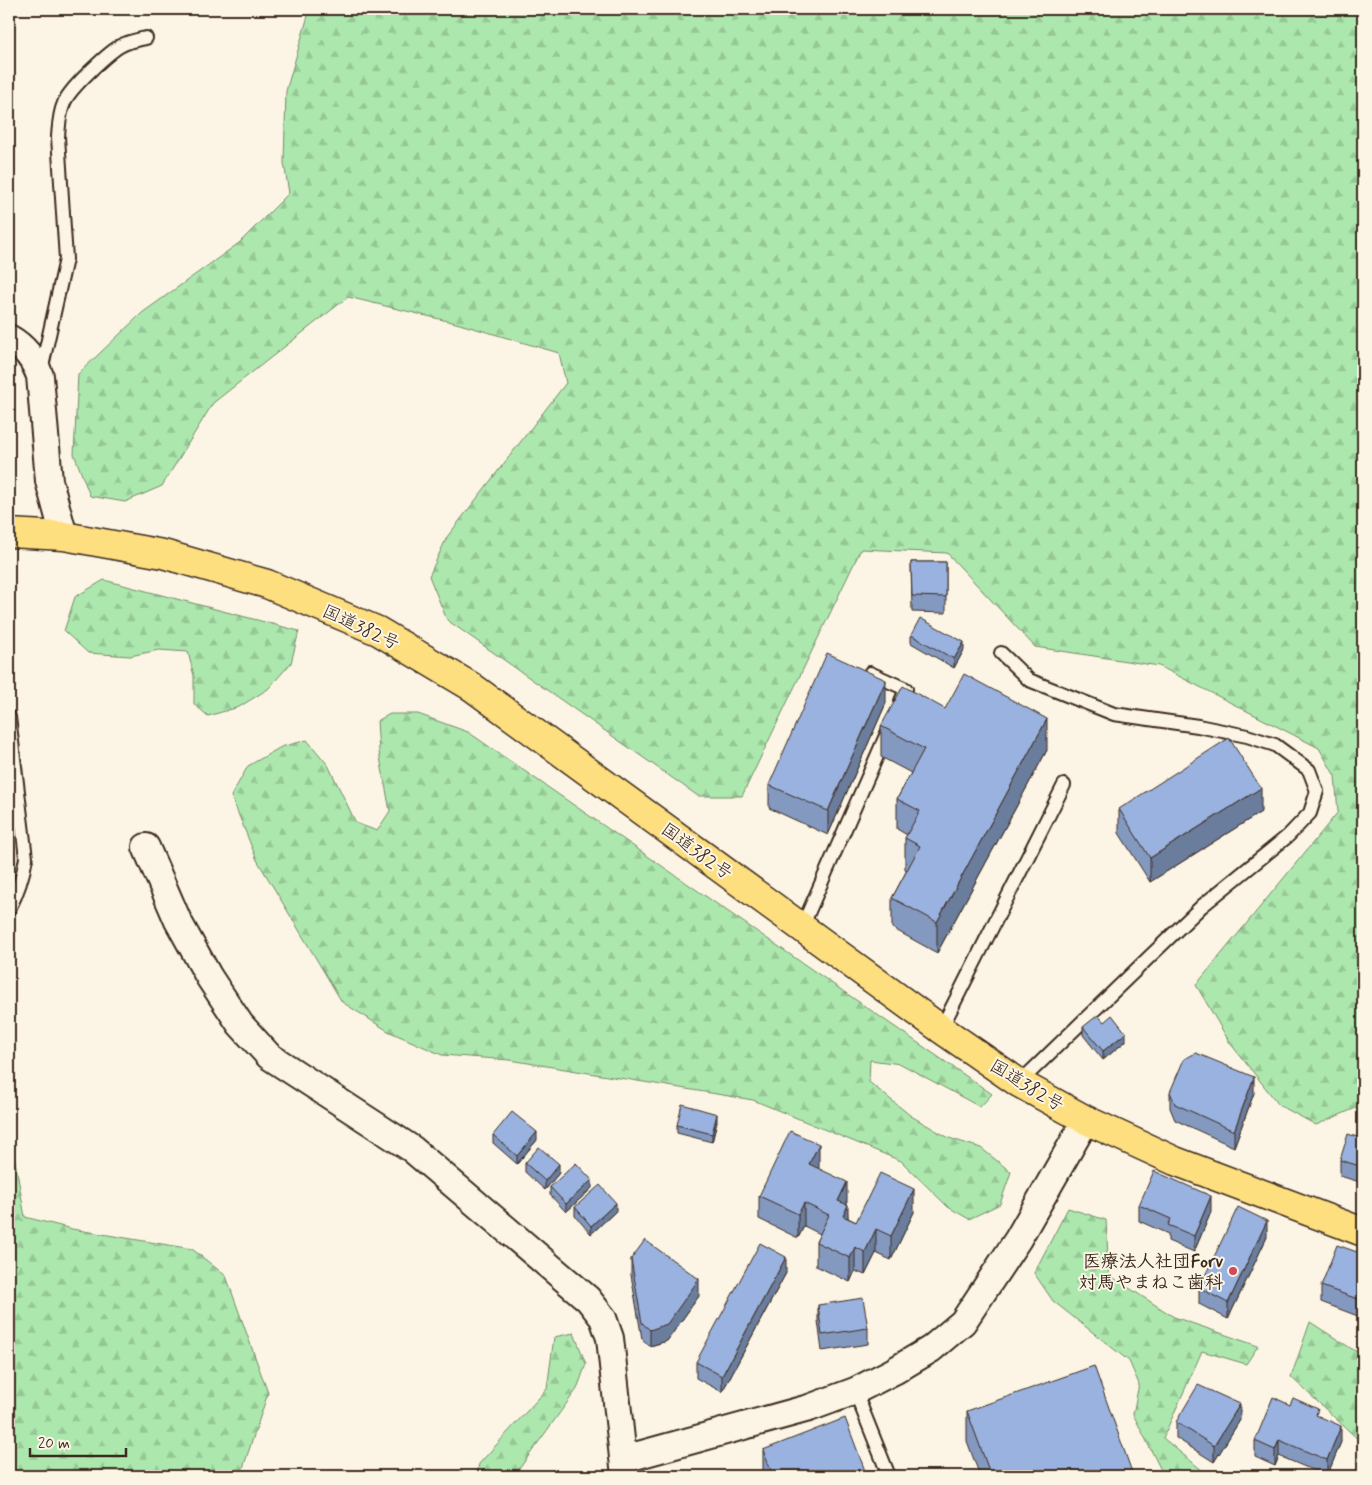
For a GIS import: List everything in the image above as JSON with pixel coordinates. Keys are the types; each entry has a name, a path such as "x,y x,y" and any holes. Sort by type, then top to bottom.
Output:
{"highway":[{"name":"国道382号","path":"11,537 64,536 163,554 267,584 378,632 472,686 941,1029 1019,1083 1086,1120 1174,1161 1363,1232"}],"street":[{"path":"9,338 22,346 35,362 40,376 49,481 64,536"},
{"path":"146,847 178,921 209,977 240,1024 270,1056 412,1149 588,1299 603,1318 610,1338 625,1468 809,1408 855,1391 931,1349 963,1322 1018,1240 1086,1120"}],"lane":[{"path":"40,376 66,259 58,137 64,101 76,85 119,47 131,41 146,38"},
{"path":"1001,653 1029,680 1114,714 1208,728 1247,736 1275,745 1309,770 1317,791 1310,814 1288,836 1202,906 1019,1083"},
{"path":"802,928 906,689 863,670"},
{"path":"9,717 26,858 24,876 9,909"},
{"path":"941,1029 1064,785"},
{"path":"855,1391 889,1476"}],"green space":[{"path":"310,9 1363,9 1363,1105 1316,1125 1279,1105 1230,1043 1196,985 1338,812 1335,776 1319,748 1159,666 1035,647 947,553 861,549 742,796 698,796 447,620 429,576 447,537 566,383 559,353 456,323 348,297 213,403 162,486 125,502 90,496 74,454 78,374 142,313 239,243 289,193 284,163 286,91"},
{"path":"104,580 299,631 291,663 268,689 239,707 208,716 194,704 194,676 188,652 159,650 130,656 88,653 64,631 75,597"},
{"path":"390,714 418,714 468,732 992,1094 980,1107 901,1064 870,1060 869,1082 911,1116 949,1138 981,1148 1011,1172 1000,1204 969,1219 948,1207 901,1161 753,1100 510,1060 442,1055 388,1031 342,1002 257,860 231,796 248,766 281,747 307,740 328,765 356,823 377,831 390,811 379,752 377,721"},
{"path":"9,1141 12,1144 25,1217 72,1229 192,1249 226,1276 268,1393 242,1471 244,1476 9,1476"},
{"path":"1068,1208 1106,1220 1109,1275 1174,1317 1258,1346 1246,1364 1202,1351 1163,1438 1209,1476 1164,1476 1133,1414 1139,1384 1129,1361 1053,1301 1034,1273"},
{"path":"1310,1322 1363,1356 1363,1444 1291,1377"},
{"path":"574,1333 586,1364 577,1389 514,1476 476,1476 479,1464 547,1389 554,1337"}],"building":[{"path":"911,562 946,562 946,597 912,596"},
{"path":"920,618 964,642 954,659 911,635"},
{"path":"827,653 886,680 828,811 769,785"},
{"path":"964,674 1047,719 937,922 892,898 920,846 905,838 920,811 897,799 924,749 881,726 903,686 945,709"},
{"path":"1229,738 1261,788 1150,858 1119,809"},
{"path":"1098,1015 1104,1022 1112,1015 1126,1033 1103,1051 1083,1027"},
{"path":"1196,1053 1254,1077 1234,1131 1175,1104 1170,1092 1184,1059"},
{"path":"682,1104 717,1114 712,1134 677,1125"},
{"path":"512,1112 537,1132 517,1156 493,1135"},
{"path":"1360,1126 1363,1127 1363,1167 1340,1160 1348,1134 1357,1137"},
{"path":"790,1131 819,1144 809,1164 847,1182 838,1201 848,1205 843,1216 856,1222 880,1173 914,1189 891,1236 876,1229 865,1252 855,1247 850,1258 816,1242 829,1215 804,1203 798,1214 759,1196"},
{"path":"539,1147 559,1164 545,1181 525,1163"},
{"path":"576,1163 592,1180 566,1204 550,1187"},
{"path":"1154,1171 1211,1196 1194,1236 1168,1225 1171,1219 1139,1205"},
{"path":"600,1185 616,1203 591,1226 575,1207"},
{"name":"医療法人社団Forv 対馬やまねこ歯科","path":"1238,1207 1267,1221 1228,1303 1199,1288"},
{"path":"645,1240 699,1279 667,1324 650,1330 642,1323 631,1259"},
{"path":"760,1243 786,1257 722,1376 696,1362"},
{"path":"1337,1245 1363,1254 1363,1301 1321,1286"},
{"path":"863,1298 868,1328 822,1335 818,1305"},
{"path":"1094,1366 1133,1475 991,1476 967,1411"},
{"path":"1198,1385 1240,1404 1214,1446 1176,1422"},
{"path":"1273,1397 1290,1405 1293,1398 1318,1409 1316,1415 1341,1426 1327,1460 1279,1440 1275,1450 1255,1441"},
{"path":"845,1418 867,1476 773,1476 763,1450"}],"place":[{"name":"医療法人社団Forv 対馬やまねこ歯科","path":"1233,1271"}]}
